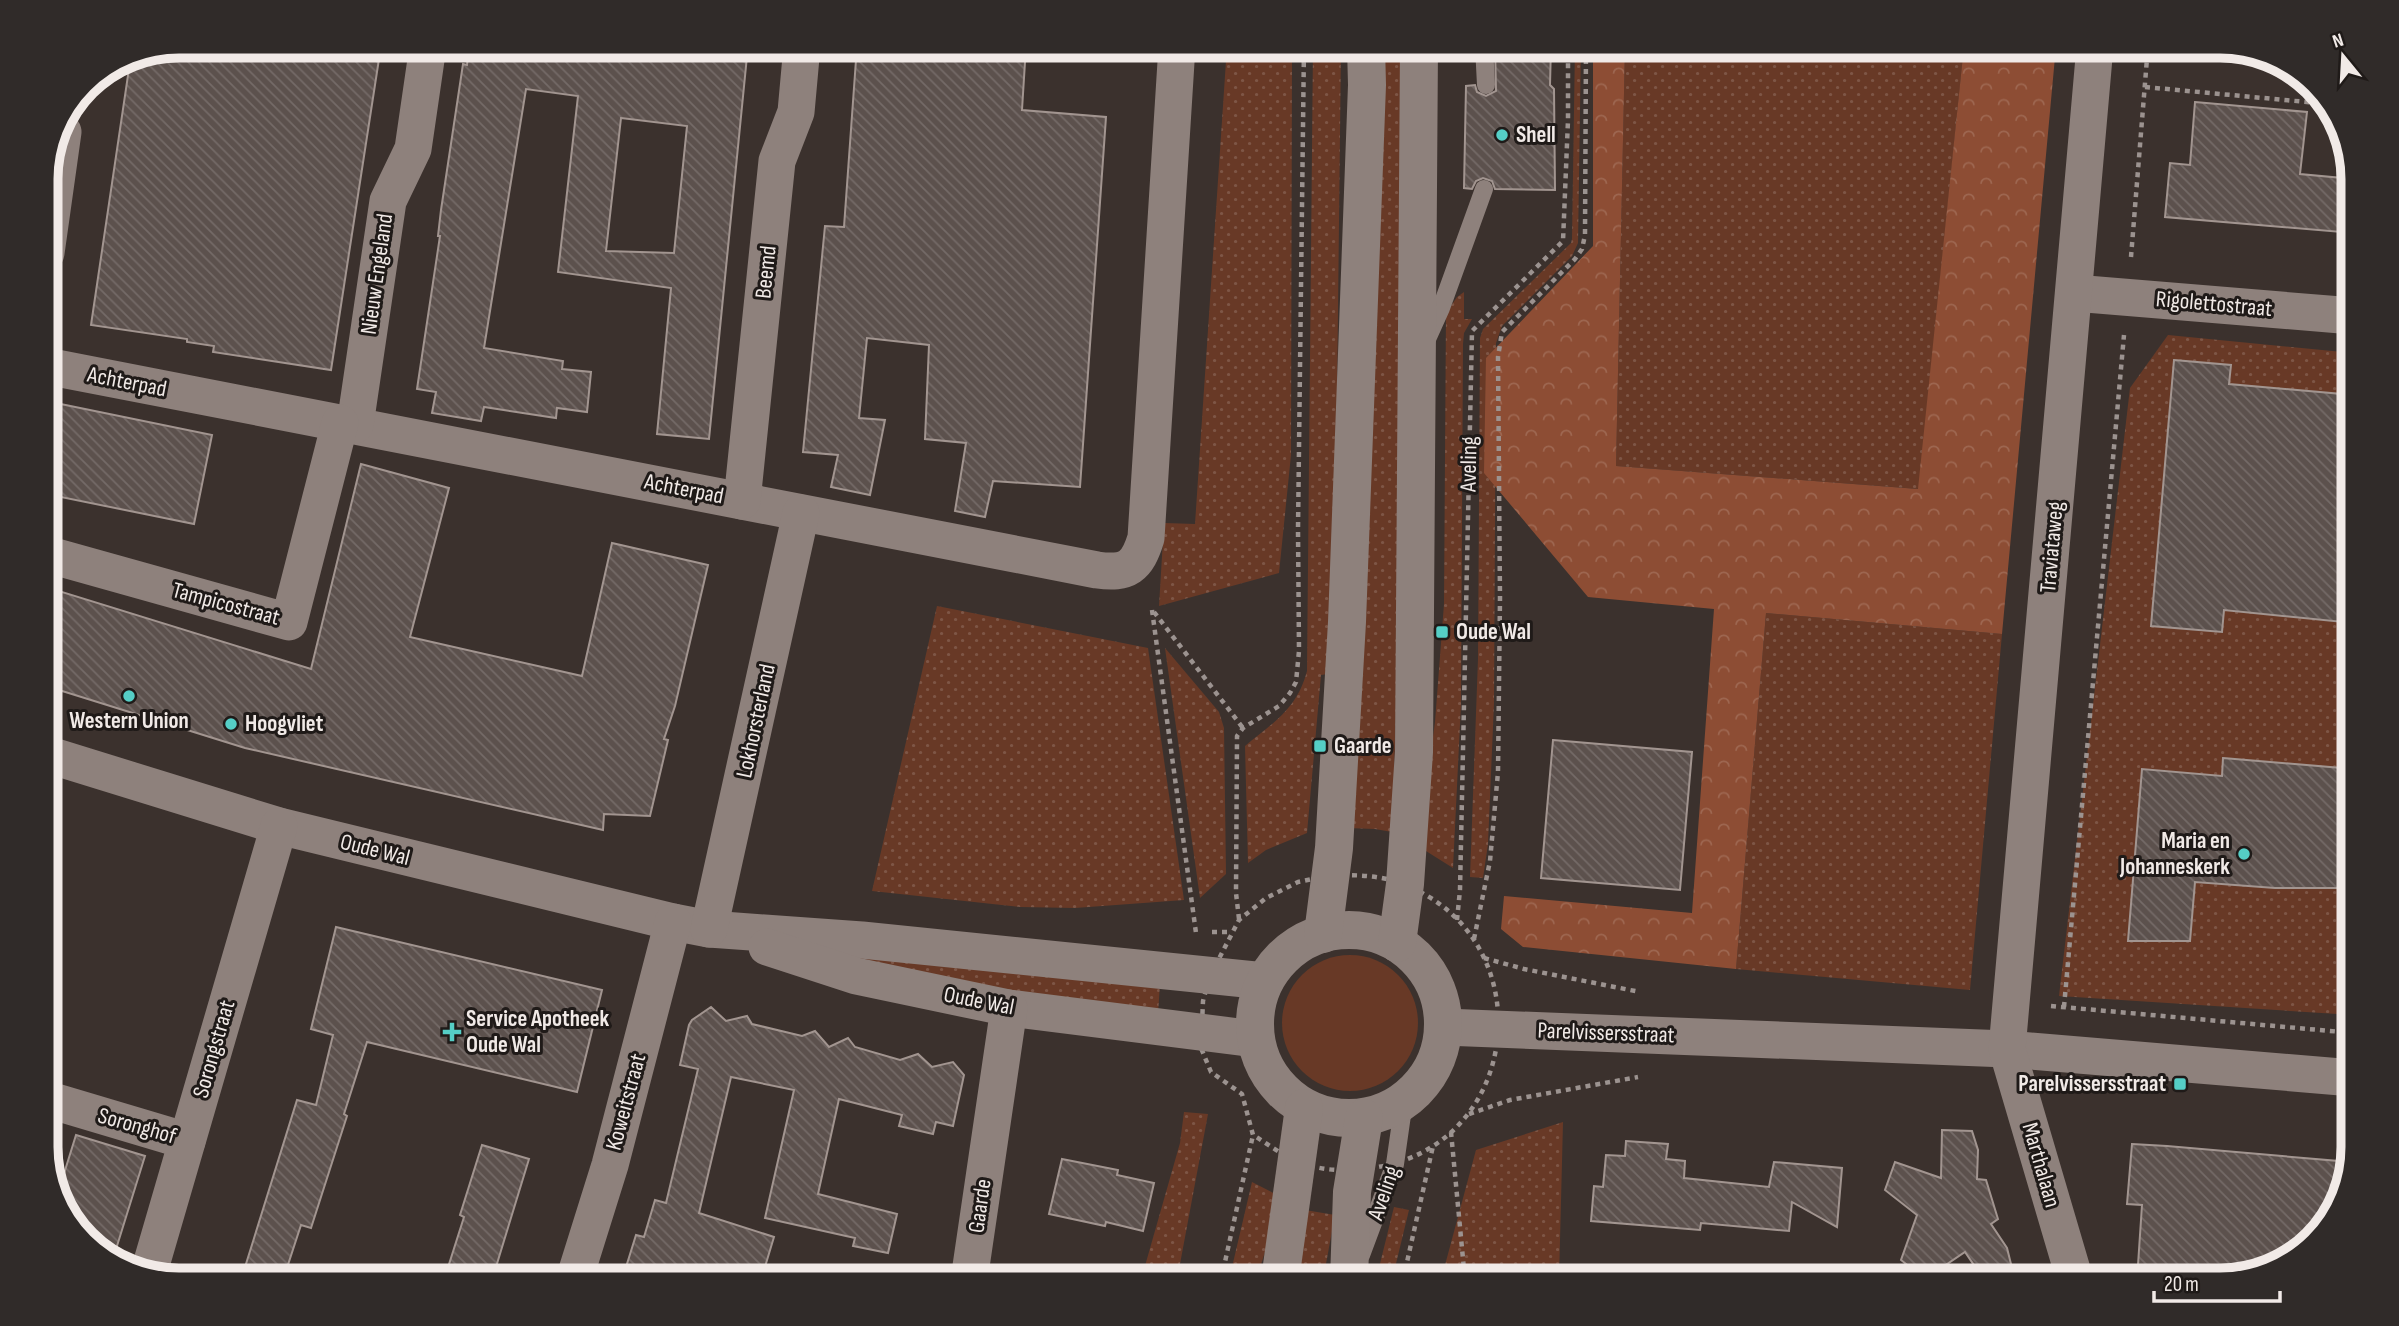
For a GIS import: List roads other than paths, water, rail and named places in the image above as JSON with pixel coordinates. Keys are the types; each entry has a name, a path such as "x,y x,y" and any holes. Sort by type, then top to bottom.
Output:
{"main road":[{"path":"1323,933 1334,848 1347,622 1366,58"},
{"path":"1397,943 1405,884 1414,752 1419,58"},
{"path":"1346,930 1369,932 1397,943 1428,972 1440,998 1444,1027 1433,1068 1416,1092 1405,1101 1392,1109 1364,1118 1334,1118 1304,1108 1290,1098 1267,1072 1255,1039 1257,1003 1265,981 1289,951 1323,933 1346,930"},
{"path":"1282,1268 1304,1108"},
{"name":"Aveling","path":"1350,1268 1352,1192 1364,1118"}],"street":[{"name":"Nieuw Engeland","path":"347,424 388,201 413,149 426,58"},
{"name":"Beemd","path":"743,501 777,161 796,113 801,58"},
{"name":"Achterpad","path":"58,368 1097,570 1111,572 1129,568 1140,558 1146,538 1176,58"},
{"name":"Traviataweg","path":"2007,1049 2094,58"},
{"name":"Rigolettostraat","path":"2074,293 2341,315"},
{"name":"Tampicostraat","path":"58,557 289,622 347,424"},
{"name":"Lokhorsterland","path":"709,929 801,513"},
{"name":"Oude Wal","path":"58,758 279,826 709,929 856,976 1009,1007 1255,1039"},
{"name":"Sorongstraat","path":"151,1265 279,826"},
{"name":"Koweitstraat","path":"578,1268 610,1165 673,922"},
{"name":"Oude Wal","path":"709,929 862,940 1265,981"},
{"name":"Gaarde","path":"971,1268 1009,1007"},
{"name":"Parelvissersstraat","path":"1444,1027 2007,1049 2341,1077"},
{"name":"Marthalaan","path":"2007,1049 2071,1268"},
{"name":"Soronghof","path":"58,1103 187,1141"}],"lane":[{"path":"1485,58 1486,85"},
{"path":"1417,362 1441,308 1484,189"},
{"name":"Aveling","path":"1355,1268 1388,1189 1395,1164 1405,1101"}],"place":[{"name":"Shell","path":"1502,135"},
{"name":"Oude Wal","path":"1442,632"},
{"name":"Western Union","path":"129,696"},
{"name":"Hoogvliet","path":"231,724"},
{"name":"Gaarde","path":"1320,746"},
{"name":"Maria en Johanneskerk","path":"2244,854"},
{"name":"Service Apotheek Oude Wal","path":"452,1032"},
{"name":"Parelvissersstraat","path":"2180,1084"}]}
